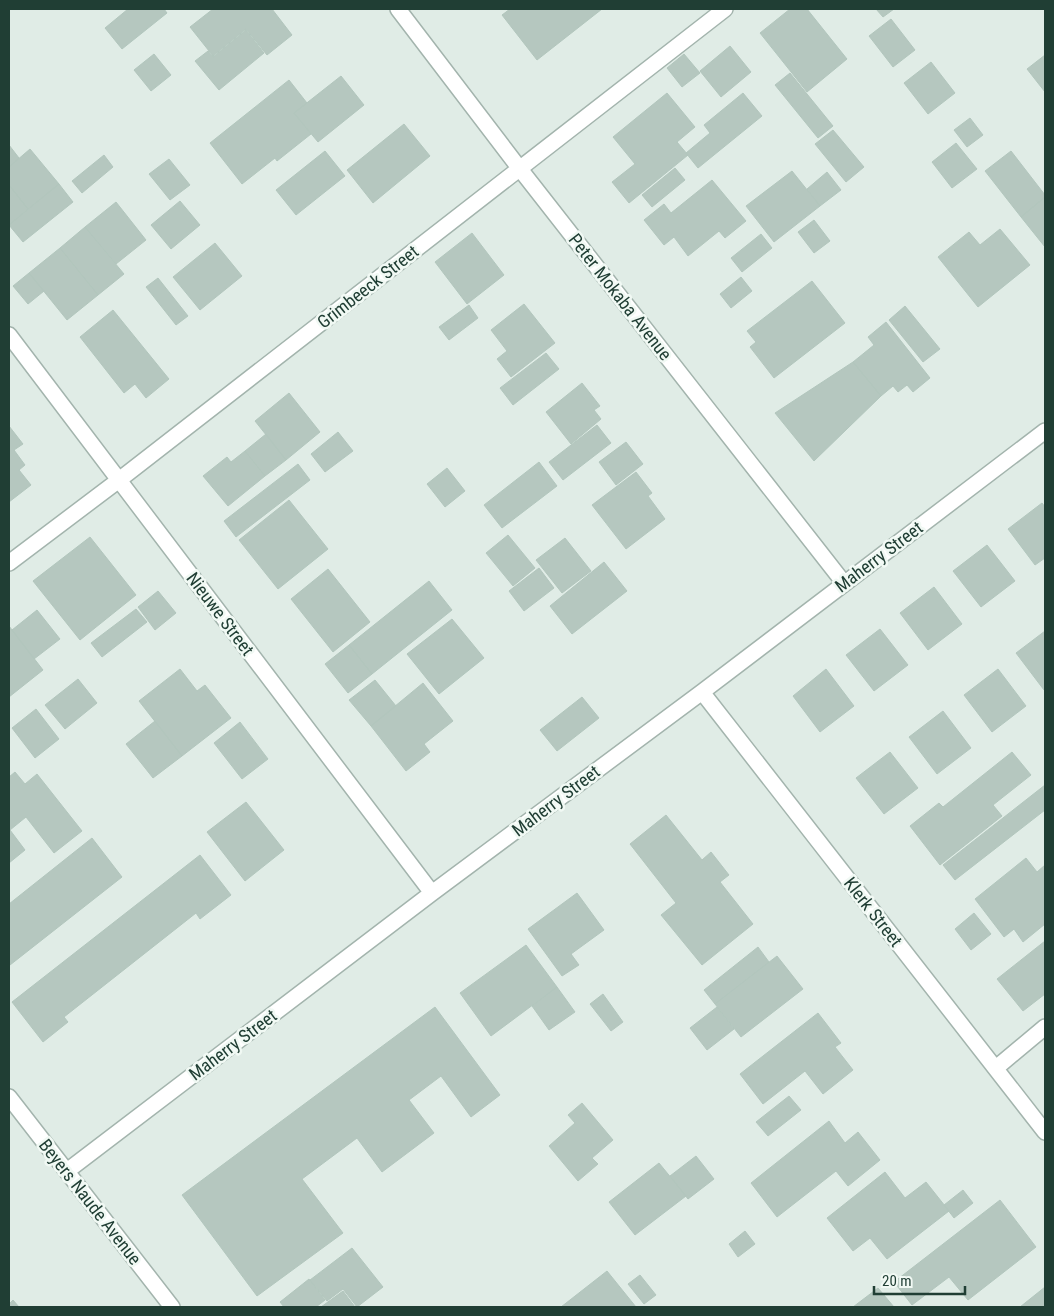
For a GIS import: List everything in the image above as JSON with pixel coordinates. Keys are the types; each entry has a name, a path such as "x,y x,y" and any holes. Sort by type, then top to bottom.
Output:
{"street":[{"name":"Peter Mokaba Avenue","path":"398,9 520,169 844,583"},
{"name":"Grimbeeck Street","path":"9,564 725,9"},
{"name":"Nieuwe Street","path":"9,335 432,893"},
{"name":"Maherry Street","path":"66,1171 1045,431"},
{"name":"Klerk Street","path":"702,692 1045,1132"},
{"path":"996,1068 1045,1027"},
{"name":"Beyers Naude Avenue","path":"9,1097 172,1307"}],"building":[{"path":"128,9 164,9 167,13 122,49 105,28"},
{"path":"213,9 272,9 292,35 267,55 246,29 213,56 190,27"},
{"path":"510,9 602,9 537,60 502,15"},
{"path":"790,9 807,9 847,59 807,92 760,33"},
{"path":"876,9 894,9 883,17"},
{"path":"891,19 915,50 893,67 869,36"},
{"path":"246,30 264,53 219,90 195,61 208,51 213,57"},
{"path":"730,46 751,72 721,97 700,71"},
{"path":"154,54 171,75 151,91 134,70"},
{"path":"684,54 700,73 682,87 667,68"},
{"path":"1045,55 1045,92 1027,69"},
{"path":"931,62 955,93 928,114 904,83"},
{"path":"790,73 833,126 818,138 775,85"},
{"path":"341,76 364,105 318,142 294,113"},
{"path":"289,80 307,103 294,113 311,134 277,161 275,158 242,184 210,143"},
{"path":"667,93 695,127 677,142 688,155 629,203 612,182 635,164 613,137"},
{"path":"743,93 762,116 698,168 686,153 710,133 704,125"},
{"path":"970,118 983,135 967,147 954,130"},
{"path":"404,124 430,156 373,203 347,170"},
{"path":"833,130 864,167 846,182 815,144"},
{"path":"956,143 977,169 952,188 932,162"},
{"path":"9,145 19,158 9,167"},
{"path":"30,149 59,184 28,209 9,185 9,167"},
{"path":"325,151 345,176 296,215 276,190"},
{"path":"1011,151 1045,195 1021,217 985,171"},
{"path":"104,155 113,167 82,193 72,181"},
{"path":"169,159 190,185 170,200 149,174"},
{"path":"675,168 685,180 652,207 642,195"},
{"path":"792,171 820,206 774,242 746,206"},
{"path":"827,172 841,190 820,206 807,189"},
{"path":"712,180 746,221 725,238 719,231 688,256 674,237 664,245 644,220 664,204 671,213"},
{"path":"59,184 73,202 23,242 9,225"},
{"path":"9,185 28,209 9,225"},
{"path":"1045,197 1045,247 1021,217"},
{"path":"180,201 200,225 171,249 151,225"},
{"path":"116,202 146,240 116,264 85,227"},
{"path":"814,220 830,241 814,253 798,232"},
{"path":"85,227 124,274 98,295 60,248"},
{"path":"1000,229 1030,265 978,307 938,257 969,232 980,245"},
{"path":"472,233 504,275 467,304 435,262"},
{"path":"761,234 772,248 742,272 731,258"},
{"path":"215,243 242,276 200,310 173,277"},
{"path":"60,248 98,295 67,320 29,273"},
{"path":"29,273 44,291 28,304 13,286"},
{"path":"741,277 752,291 731,308 720,294"},
{"path":"158,278 188,316 176,325 146,287"},
{"path":"812,281 845,323 774,378 750,347 756,342 747,331"},
{"path":"524,304 555,343 511,377 497,359 507,351 491,330"},
{"path":"469,305 478,318 449,340 439,327"},
{"path":"905,306 940,349 923,362 889,320"},
{"path":"113,310 169,379 146,398 135,384 124,393 80,337"},
{"path":"886,322 930,378 913,392 907,385 898,392 893,386 881,396 853,362 874,345 868,337"},
{"path":"546,353 559,369 513,405 500,388"},
{"path":"853,362 881,396 814,461 775,413"},
{"path":"582,383 600,406 594,410 601,419 571,444 546,412"},
{"path":"289,393 320,432 286,460 255,421"},
{"path":"597,425 611,443 563,480 549,462"},
{"path":"9,426 23,444 14,450 25,465 19,470 31,485 9,502"},
{"path":"338,432 353,451 325,472 311,454"},
{"path":"266,434 286,460 265,476 245,451"},
{"path":"626,442 643,464 616,485 599,462"},
{"path":"245,451 265,476 228,506 203,476 227,457 231,462"},
{"path":"539,462 557,486 502,528 484,505"},
{"path":"298,464 310,480 236,537 224,521"},
{"path":"447,468 465,491 445,507 427,484"},
{"path":"636,472 652,493 648,496 665,519 626,549 592,505"},
{"path":"289,500 328,549 278,589 239,540"},
{"path":"1042,503 1045,507 1045,558 1035,565 1008,529"},
{"path":"508,535 535,568 513,586 486,553"},
{"path":"90,537 136,595 80,640 33,581"},
{"path":"565,538 591,571 562,593 536,560"},
{"path":"987,545 1015,581 981,607 953,571"},
{"path":"604,562 627,591 572,634 550,606"},
{"path":"539,568 554,588 524,611 509,591"},
{"path":"328,569 370,622 333,652 291,599"},
{"path":"429,581 452,610 372,674 349,645"},
{"path":"934,587 962,624 928,650 900,613"},
{"path":"158,591 176,613 155,630 138,607"},
{"path":"136,609 147,622 102,657 91,643"},
{"path":"37,610 60,639 34,659 12,630"},
{"path":"452,619 484,658 439,694 407,654"},
{"path":"9,626 43,670 9,697"},
{"path":"880,629 908,665 874,691 846,655"},
{"path":"1045,631 1045,689 1044,690 1016,653"},
{"path":"349,645 372,674 348,693 325,664"},
{"path":"180,669 197,691 205,685 231,718 182,756 139,701"},
{"path":"826,669 854,706 820,732 793,696"},
{"path":"998,669 1026,706 992,732 964,695"},
{"path":"78,679 97,703 65,729 45,705"},
{"path":"375,680 396,706 371,726 349,700"},
{"path":"423,683 453,721 424,744 430,752 406,771 371,726"},
{"path":"582,697 599,718 557,751 540,730"},
{"path":"36,709 59,739 35,758 12,728"},
{"path":"943,711 971,748 937,774 909,737"},
{"path":"155,721 182,756 153,778 126,744"},
{"path":"240,722 268,759 242,779 214,743"},
{"path":"890,752 918,788 884,814 856,778"},
{"path":"1012,752 1031,775 993,805 1002,816 940,865 910,826 939,803 943,807"},
{"path":"15,772 25,784 37,774 82,831 54,853 26,817 10,830 25,850 9,863 9,777"},
{"path":"1045,785 1045,810 955,880 943,865"},
{"path":"246,802 284,850 245,881 207,832"},
{"path":"666,815 702,860 711,852 729,875 720,882 753,924 702,965 661,915 676,903 630,844"},
{"path":"92,838 122,877 10,965 9,904"},
{"path":"200,855 231,895 200,919 196,913 64,1017 68,1022 43,1042 12,1002"},
{"path":"1026,858 1037,872 1045,865 1045,924 1023,942 1014,929 1004,937 975,899"},
{"path":"577,893 604,930 571,954 579,965 562,976 528,929"},
{"path":"974,913 991,934 971,950 955,929"},
{"path":"1045,941 1045,994 1023,1011 997,979"},
{"path":"526,945 557,987 491,1036 460,993"},
{"path":"758,947 769,962 715,1004 704,990"},
{"path":"777,956 803,989 741,1037 715,1004"},
{"path":"557,987 575,1012 549,1030 532,1006"},
{"path":"603,994 623,1022 611,1031 590,1004"},
{"path":"435,1007 500,1095 471,1117 441,1076 409,1100 434,1133 382,1172 357,1138 302,1179 343,1233 257,1296 182,1195"},
{"path":"717,1007 734,1029 707,1050 690,1028"},
{"path":"818,1013 841,1043 835,1047 853,1070 823,1094 805,1071 763,1104 740,1074"},
{"path":"789,1096 801,1110 768,1136 756,1122"},
{"path":"582,1103 613,1140 592,1158 598,1164 578,1181 549,1146 575,1123 568,1115"},
{"path":"829,1121 845,1143 858,1132 880,1160 848,1186 836,1171 777,1217 751,1183"},
{"path":"696,1156 714,1179 688,1199 670,1176"},
{"path":"659,1163 686,1196 635,1235 609,1202"},
{"path":"885,1172 905,1198 926,1182 949,1211 887,1259 870,1238 853,1251 827,1218"},
{"path":"963,1190 973,1203 954,1218 944,1205"},
{"path":"1000,1200 1036,1247 968,1300 949,1277 912,1305 894,1282"},
{"path":"745,1231 755,1244 738,1257 729,1244"},
{"path":"352,1248 383,1287 357,1307 343,1289 327,1301 310,1280"},
{"path":"607,1271 636,1307 561,1307"},
{"path":"640,1275 656,1295 644,1304 628,1284"},
{"path":"309,1279 325,1300 316,1307 284,1307 280,1302"},
{"path":"1045,1287 1045,1307 1020,1307"},
{"path":"878,1288 894,1307 853,1307"},
{"path":"343,1291 355,1307 321,1307"},
{"path":"13,1300 19,1307 9,1307"}]}
